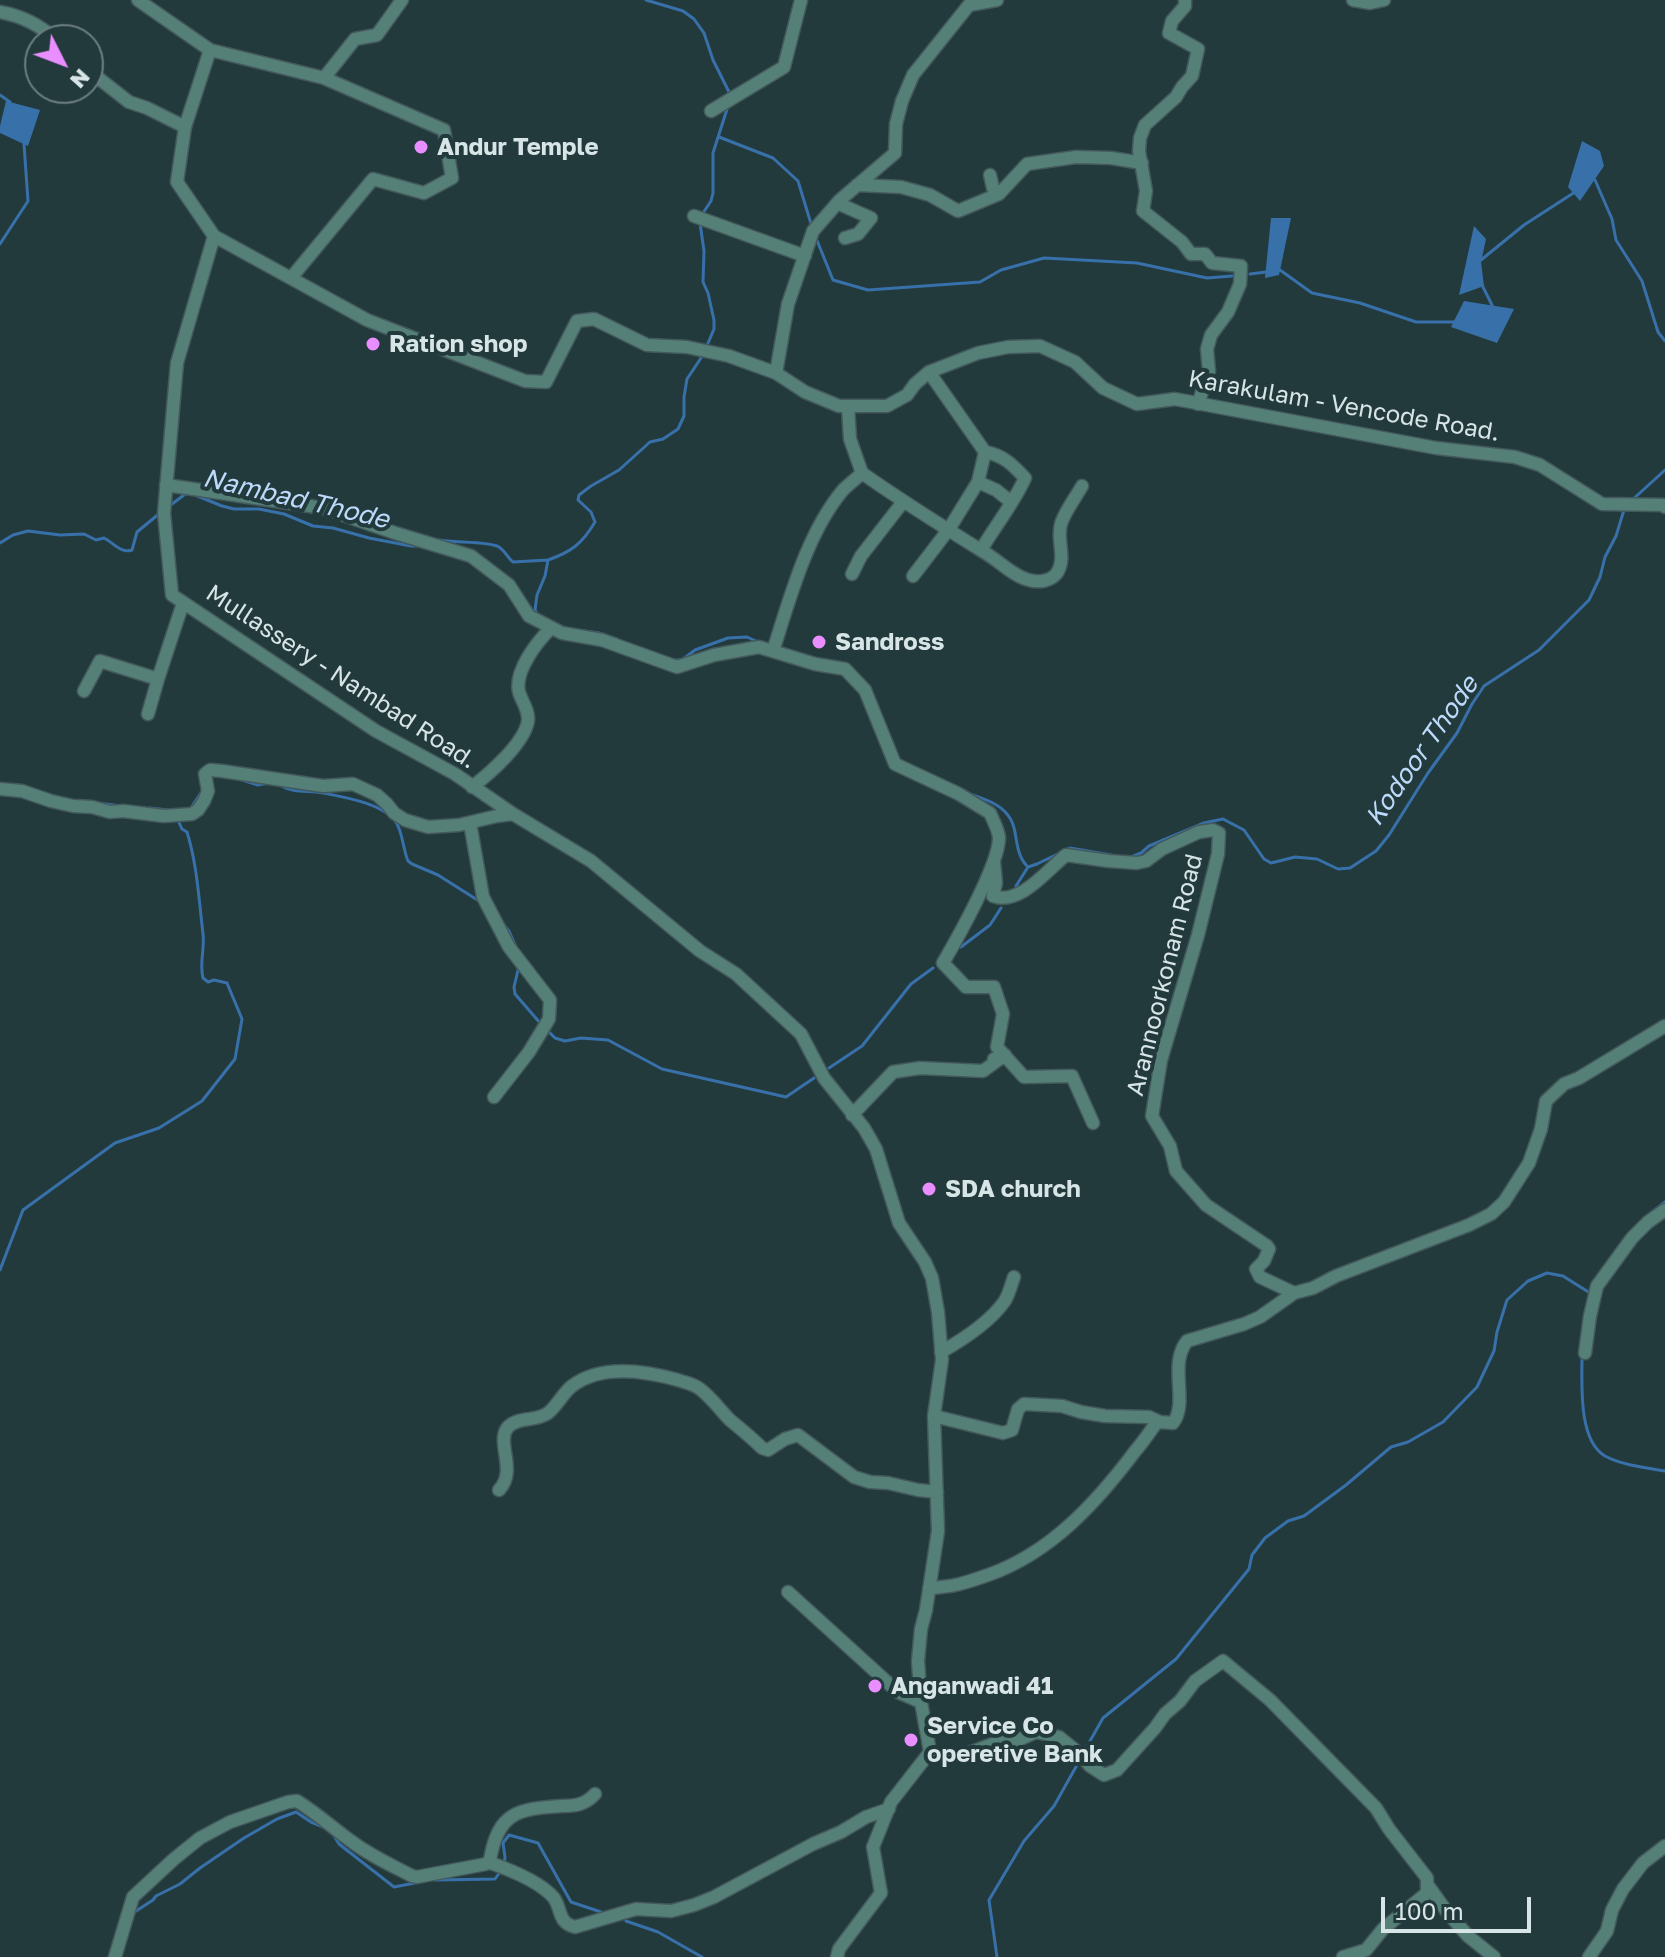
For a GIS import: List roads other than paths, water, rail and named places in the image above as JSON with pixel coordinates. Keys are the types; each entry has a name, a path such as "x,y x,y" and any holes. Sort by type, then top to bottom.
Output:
{"street":[{"path":"138,0 210,50 324,78 444,130 452,178 424,193 373,179 291,278"},
{"path":"324,78 355,39 377,35 402,0"},
{"path":"717,107 784,67 801,0"},
{"path":"776,373 788,304 813,231 837,203 895,153 896,124 913,75 969,5 997,0"},
{"path":"1185,0 1185,6 1172,21 1169,33 1198,49 1195,68 1176,97 1145,125 1139,151 1146,191 1143,211 1182,242 1191,254 1205,254 1212,263 1241,266 1240,284 1228,312 1211,335 1207,349 1209,371 1198,404"},
{"path":"1353,0 1370,3 1384,0"},
{"path":"0,12 18,15 36,24"},
{"path":"210,50 185,127 177,182 214,236"},
{"path":"104,82 129,102 185,127"},
{"path":"857,185 901,187 930,195 958,211 999,194 1027,164 1076,157 1142,163"},
{"path":"990,175 993,188 999,194"},
{"path":"837,203 871,218 858,234 845,238"},
{"path":"694,216 805,256"},
{"name":"Karakulam - Vencode Road.","path":"214,236 367,320 525,381 546,382 577,321 594,319 647,345 706,350 776,373 805,392 839,406 887,406 907,395 929,372 978,353 1008,347 1040,346 1075,362 1103,388 1137,404 1175,399 1436,448 1515,457 1540,465 1602,504 1665,507"},
{"name":"Mullassery - Nambad Road.","path":"214,236 177,363 164,513 172,595 376,731 455,774 513,814 591,861 700,951 736,974 801,1034 824,1078 864,1128 876,1149 899,1223 932,1278 938,1312 942,1360 934,1416 938,1531 918,1661 930,1752"},
{"path":"929,372 985,452 996,454 1011,463 1025,478 981,550"},
{"path":"848,406 850,439 862,473 1025,580 1049,580 1060,568 1061,523 1082,486"},
{"path":"913,576 949,529 978,482 985,452"},
{"path":"773,651 803,560 836,500 862,473"},
{"path":"978,482 996,490 1011,502"},
{"name":"Arannoorkonam Road","path":"166,485 323,508 471,556 509,585 529,616 551,628 602,640 677,667 714,655 759,647 815,664 845,669 865,690 895,764 959,794 990,813 999,837 994,858 965,924 943,963 966,987 994,987 1003,1014 997,1047 999,1057"},
{"path":"852,574 861,556 903,502"},
{"path":"148,714 183,603"},
{"path":"472,787 489,775 526,727 528,713 519,692 518,677 540,640 551,628"},
{"path":"84,691 100,661 158,679"},
{"path":"0,789 22,791 51,801 110,812 164,816 192,814 207,795 205,774 210,770 323,786 353,784 377,795 405,820 428,827 459,825 513,814"},
{"path":"470,823 483,897 509,947 550,1000 549,1019 529,1052 494,1097"},
{"name":"Arannoorkonam Road","path":"994,858 996,883 993,896 1004,899 1034,886 1047,870 1066,855 1137,863 1199,832 1213,830 1219,833 1218,854 1198,935 1161,1060 1152,1116 1170,1146 1176,1171 1206,1205 1267,1246 1269,1249 1264,1261 1256,1269 1260,1277 1294,1293"},
{"path":"934,1416 1003,1433 1012,1430 1018,1409 1024,1404 1062,1406 1105,1416 1142,1416 1173,1423 1179,1401 1181,1349 1187,1341 1252,1321 1294,1293 1313,1288 1491,1214 1504,1202 1529,1163 1541,1129 1546,1101 1564,1084 1665,1026"},
{"path":"852,1115 893,1072 920,1068 983,1071 999,1057 1024,1077 1072,1076 1093,1123"},
{"path":"1585,1353 1597,1286 1632,1238 1665,1210"},
{"path":"941,1352 965,1338 991,1316 1006,1300 1014,1277"},
{"path":"499,1490 507,1467 503,1438 507,1428 545,1415 570,1387 595,1375 640,1371 699,1388 762,1448 768,1450 798,1435 854,1477 937,1492"},
{"path":"929,1588 966,1583 1009,1568 1038,1551 1074,1523 1158,1421"},
{"path":"788,1592 898,1692 921,1702"},
{"path":"837,1957 839,1949 881,1893 873,1847 891,1802 930,1752 946,1757 958,1755 995,1743 1016,1741 1036,1732 1059,1737 1104,1775 1117,1770 1195,1681 1223,1661 1270,1700 1376,1808 1427,1878 1427,1893 1383,1929 1366,1950 1343,1957"},
{"path":"484,1863 500,1828 513,1814 533,1808 576,1806 589,1801 595,1794"},
{"path":"115,1957 133,1897 174,1859 200,1838 230,1822 288,1802 297,1801 356,1845 412,1876 484,1863 517,1873 540,1886 553,1898 567,1925 575,1927 636,1909 671,1911 694,1905 866,1817 889,1809"},
{"path":"1589,1957 1607,1931 1612,1910 1623,1889 1643,1863 1665,1846"},
{"path":"1427,1884 1468,1936 1494,1957"}],"water":[{"path":"6,101 40,110 28,146 0,133"},
{"path":"1582,141 1600,151 1604,166 1580,201 1568,187"},
{"path":"1271,218 1291,218 1279,275 1265,278"},
{"path":"1474,226 1486,239 1481,262 1484,286 1459,295"},
{"path":"1464,301 1514,309 1497,343 1451,327"}],"waterway":[{"path":"646,0 683,11 694,19 704,33 730,94"},
{"path":"0,95 10,102"},
{"path":"701,216 713,193 713,153 728,106"},
{"path":"719,137 773,158 798,181 812,227"},
{"path":"0,244 28,201 24,144"},
{"path":"1595,180 1612,219 1616,240 1642,281 1658,332 1665,341"},
{"path":"1481,260 1524,225 1575,192"},
{"path":"700,223 704,251 703,282 714,320 714,329 706,348"},
{"path":"816,238 833,280 868,290 980,282 1001,270 1044,258 1137,263 1207,278 1232,276"},
{"path":"1277,271 1280,270 1312,293 1360,303 1416,322 1454,322"},
{"path":"1250,274 1266,272"},
{"path":"1482,285 1493,307"},
{"path":"548,560 575,546 595,522 591,512 578,500 579,495 619,470 650,442 663,439 678,429 684,416 687,379 703,355"},
{"name":"Kodoor Thode","path":"1631,501 1665,470"},
{"name":"Nambad Thode","path":"168,507 188,492"},
{"name":"Nambad Thode","path":"195,495 234,509 259,509 284,514 313,526 420,546"},
{"name":"Kodoor Thode","path":"1131,857 1204,823 1223,819 1244,830 1264,859 1271,863 1295,857 1317,859 1338,869 1350,868 1376,851 1457,733 1484,686 1539,650 1589,600 1624,510"},
{"name":"Nambad Thode","path":"0,543 28,531 84,534 96,540 104,538 128,551 132,550 137,532 160,513"},
{"name":"Nambad Thode","path":"439,540 494,545 513,562 548,560 537,595 535,610 538,616"},
{"name":"Nambad Thode","path":"570,629 617,639"},
{"name":"Nambad Thode","path":"672,660 682,660 695,650 728,638 747,637 758,642"},
{"path":"242,780 258,785 269,783"},
{"path":"280,785 296,791 353,799 384,811 397,824 408,861 438,875 479,901"},
{"path":"191,808 204,788"},
{"name":"Nambad Thode","path":"967,793 994,803 1007,814 1014,826 1020,854 1028,867 1070,848 1111,855"},
{"path":"97,803 121,806"},
{"path":"149,808 169,810"},
{"path":"0,1270 23,1210 115,1143 159,1128 202,1101 235,1059 242,1019 227,983 208,982 203,978 203,940 195,869 187,832 177,818"},
{"path":"1016,886 1028,867"},
{"path":"961,947 990,925 1001,908"},
{"path":"502,923 516,947"},
{"path":"519,966 515,994 541,1024"},
{"path":"829,1068 862,1046 911,984 933,968"},
{"path":"546,1029 555,1038 565,1041 581,1038 608,1040 662,1069 786,1097 814,1078"},
{"path":"1652,1212 1665,1202"},
{"path":"1086,1748 1103,1718 1176,1659 1249,1569 1252,1555 1265,1538 1288,1521 1304,1516 1391,1447 1408,1442 1443,1422 1477,1387 1494,1351 1507,1300 1528,1281 1547,1273 1563,1276 1590,1293"},
{"path":"1582,1357 1583,1411 1596,1448 1619,1462 1665,1471"},
{"path":"997,1957 989,1900 1024,1841 1054,1806 1077,1765"},
{"path":"133,1913 277,1819 296,1812 323,1827"},
{"path":"333,1834 339,1844 394,1887 420,1882"},
{"path":"504,1865 503,1843 509,1835 538,1843 571,1902 601,1912"},
{"path":"435,1880 495,1879 500,1872"},
{"path":"626,1921 658,1932 702,1957"}],"place":[{"name":"Andur Temple","path":"421,147"},
{"name":"Ration shop","path":"373,344"},
{"name":"Sandross","path":"819,642"},
{"name":"SDA church","path":"929,1189"},
{"name":"Anganwadi 41","path":"875,1686"},
{"name":"Service Co operetive Bank","path":"911,1740"}]}
